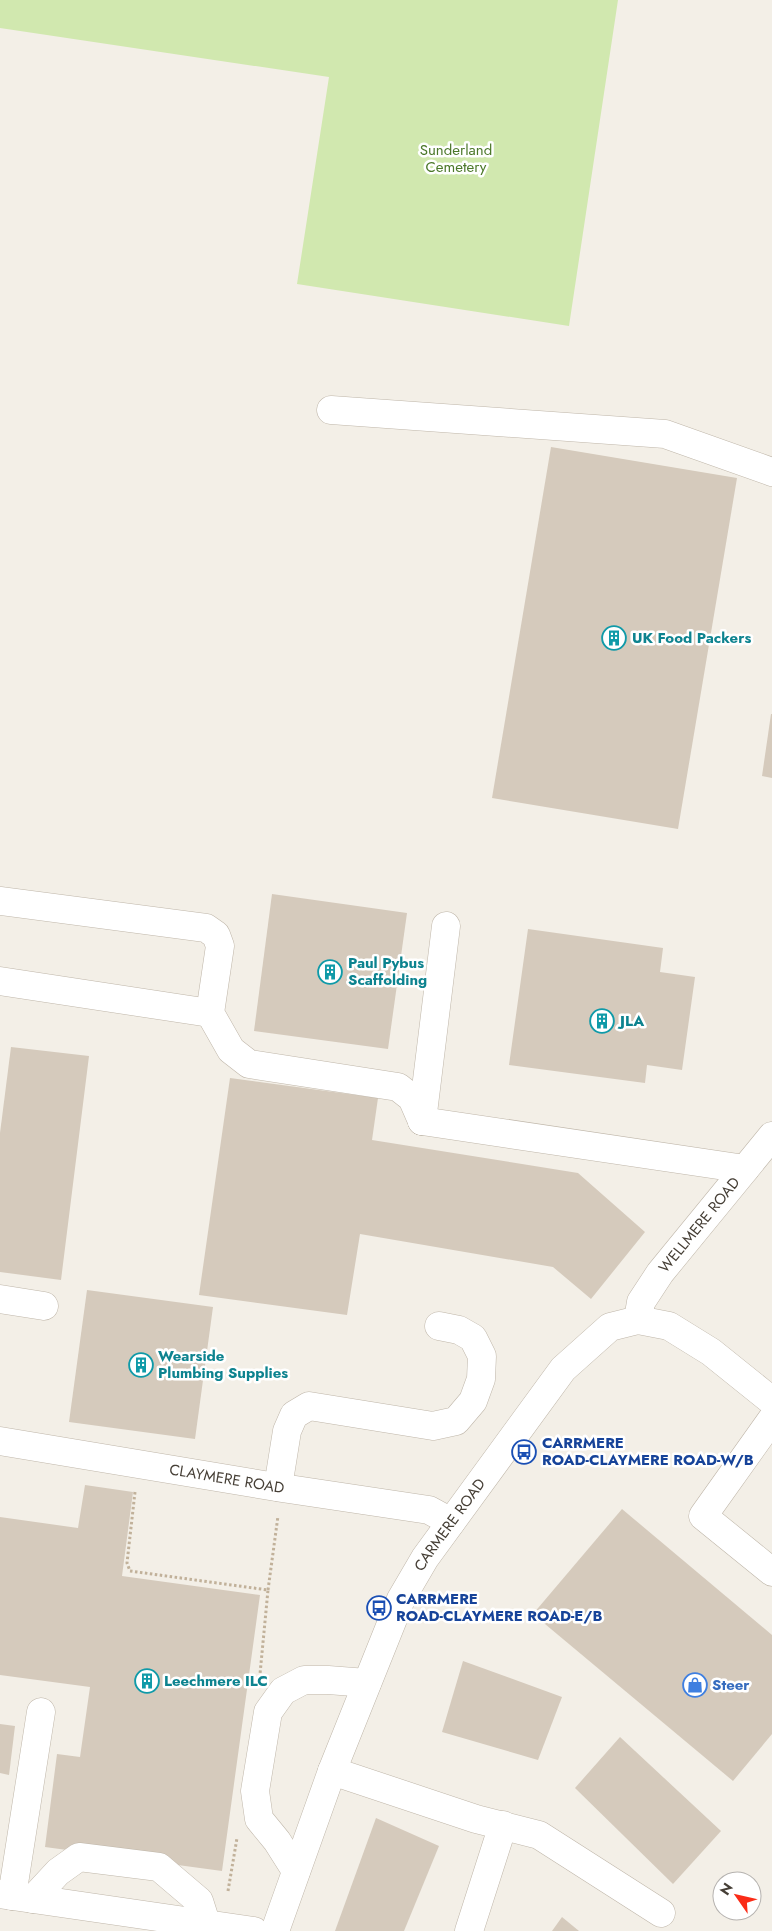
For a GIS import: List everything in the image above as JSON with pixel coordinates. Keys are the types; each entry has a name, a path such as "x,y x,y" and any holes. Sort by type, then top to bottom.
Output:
{"street":[{"path":"331,410 665,434 772,472"},
{"path":"0,901 206,928 216,934 220,946 210,1013 231,1050 249,1064 398,1087 412,1098 422,1121"},
{"path":"422,1121 446,926"},
{"path":"0,981 210,1013"},
{"path":"422,1121 745,1169"},
{"name":"WELLMERE ROAD","path":"638,1320 641,1302 660,1272 772,1136"},
{"path":"0,1299 44,1306"},
{"name":"CARMERE ROAD","path":"275,1931 332,1771 402,1599 425,1558 563,1369 610,1326 638,1320 669,1326 711,1352 772,1401"},
{"path":"280,1488 287,1431 294,1415 309,1406 433,1426 456,1421 473,1401 482,1379 482,1356 473,1338 459,1330 439,1326"},
{"path":"772,1419 704,1516 772,1572"},
{"name":"CLAYMERE ROAD","path":"0,1441 280,1488 430,1510 451,1522"},
{"path":"296,1871 260,1818 255,1791 268,1712 283,1691 304,1680 368,1683"},
{"path":"15,1896 41,1712"},
{"path":"332,1771 476,1818 539,1835 661,1913"},
{"path":"469,1931 503,1825"},
{"path":"15,1896 58,1872 79,1856 159,1867 202,1912"},
{"path":"15,1896 202,1912 254,1931"}],"path":[{"path":"136,1488 127,1563 130,1572 268,1590"},
{"path":"259,1683 280,1488"},
{"path":"202,1912 225,1908 238,1830"}],"green space":[{"name":"Sunderland Cemetery","path":"0,0 618,0 569,326 297,284 329,77 0,28"}],"building":[{"name":"UK Food Packers","path":"551,447 737,478 678,829 492,798"},
{"path":"772,714 772,778 762,776"},
{"name":"Paul Pybus Scaffolding","path":"272,894 407,913 388,1049 254,1031"},
{"name":"JLA","path":"528,929 663,948 660,972 695,977 682,1070 647,1065 645,1083 509,1065"},
{"path":"11,1047 89,1056 61,1280 0,1272 0,1133"},
{"path":"230,1078 378,1098 372,1140 578,1173 645,1232 591,1299 553,1267 360,1234 347,1315 199,1295"},
{"name":"Wearside Plumbing Supplies","path":"87,1290 213,1307 195,1439 69,1422"},
{"name":"Leechmere ILC","path":"85,1485 133,1492 122,1576 260,1595 222,1871 45,1847 57,1754 80,1757 90,1687 0,1675 0,1517 78,1528"},
{"name":"Steer","path":"622,1509 772,1635 772,1734 733,1781 533,1614"},
{"path":"463,1661 562,1697 538,1760 442,1732"},
{"path":"0,1724 15,1726 9,1775 0,1773"},
{"path":"620,1737 721,1831 673,1884 575,1788"},
{"path":"376,1818 439,1846 404,1931 335,1931"},
{"path":"562,1917 579,1931 552,1931"}],"place":[{"name":"UK Food Packers","path":"614,638"},
{"name":"Paul Pybus Scaffolding","path":"330,972"},
{"name":"JLA","path":"602,1021"},
{"name":"Wearside Plumbing Supplies","path":"141,1365"},
{"name":"CARRMERE ROAD-CLAYMERE ROAD-W/B","path":"524,1452"},
{"name":"CARRMERE ROAD-CLAYMERE ROAD-E/B","path":"379,1608"},
{"name":"Leechmere ILC","path":"147,1681"},
{"name":"Steer","path":"695,1685"}]}
